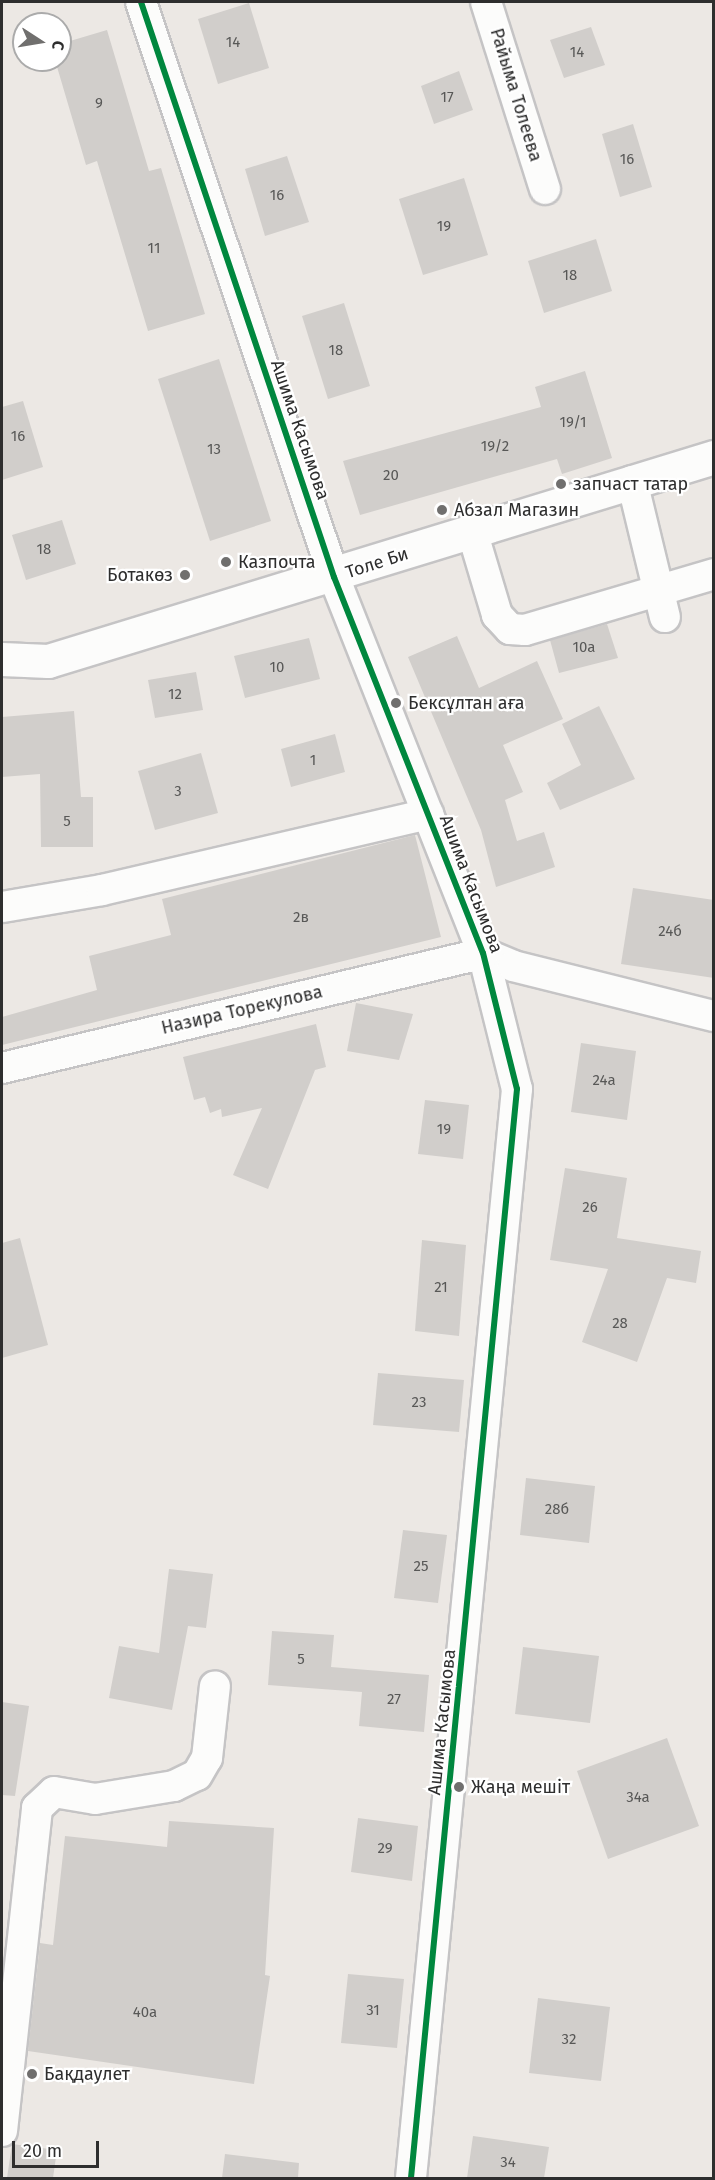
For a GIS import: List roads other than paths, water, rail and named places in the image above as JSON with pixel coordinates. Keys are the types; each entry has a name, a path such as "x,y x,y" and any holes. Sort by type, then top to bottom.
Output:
{"street":[{"name":"Ашима Касымова","path":"141,2 334,578 483,953 517,1089 515,1150 411,2178"},
{"name":"Райыма Толеева","path":"486,2 545,189"},
{"name":"Толе Би","path":"2,659 48,661 334,578 472,531 714,457"},
{"path":"632,481 662,604"},
{"path":"472,531 497,615 510,629 525,630 662,604 714,574"},
{"path":"2,907 102,890 428,814"},
{"path":"483,953 513,966 714,1016"},
{"name":"Назира Торекулова","path":"2,1068 483,953"},
{"path":"2,2131 37,1808 54,1792 95,1799 174,1786 197,1775 207,1758 215,1686"}],"place":[{"name":"запчаст татар","path":"561,484"},
{"name":"Абзал Магазин","path":"442,510"},
{"name":"Казпочта","path":"226,562"},
{"name":"Ботакөз","path":"185,575"},
{"name":"Бексұлтан аға","path":"396,703"},
{"name":"Жаңа мешіт","path":"459,1787"},
{"name":"Бақдаулет","path":"32,2074"}]}
